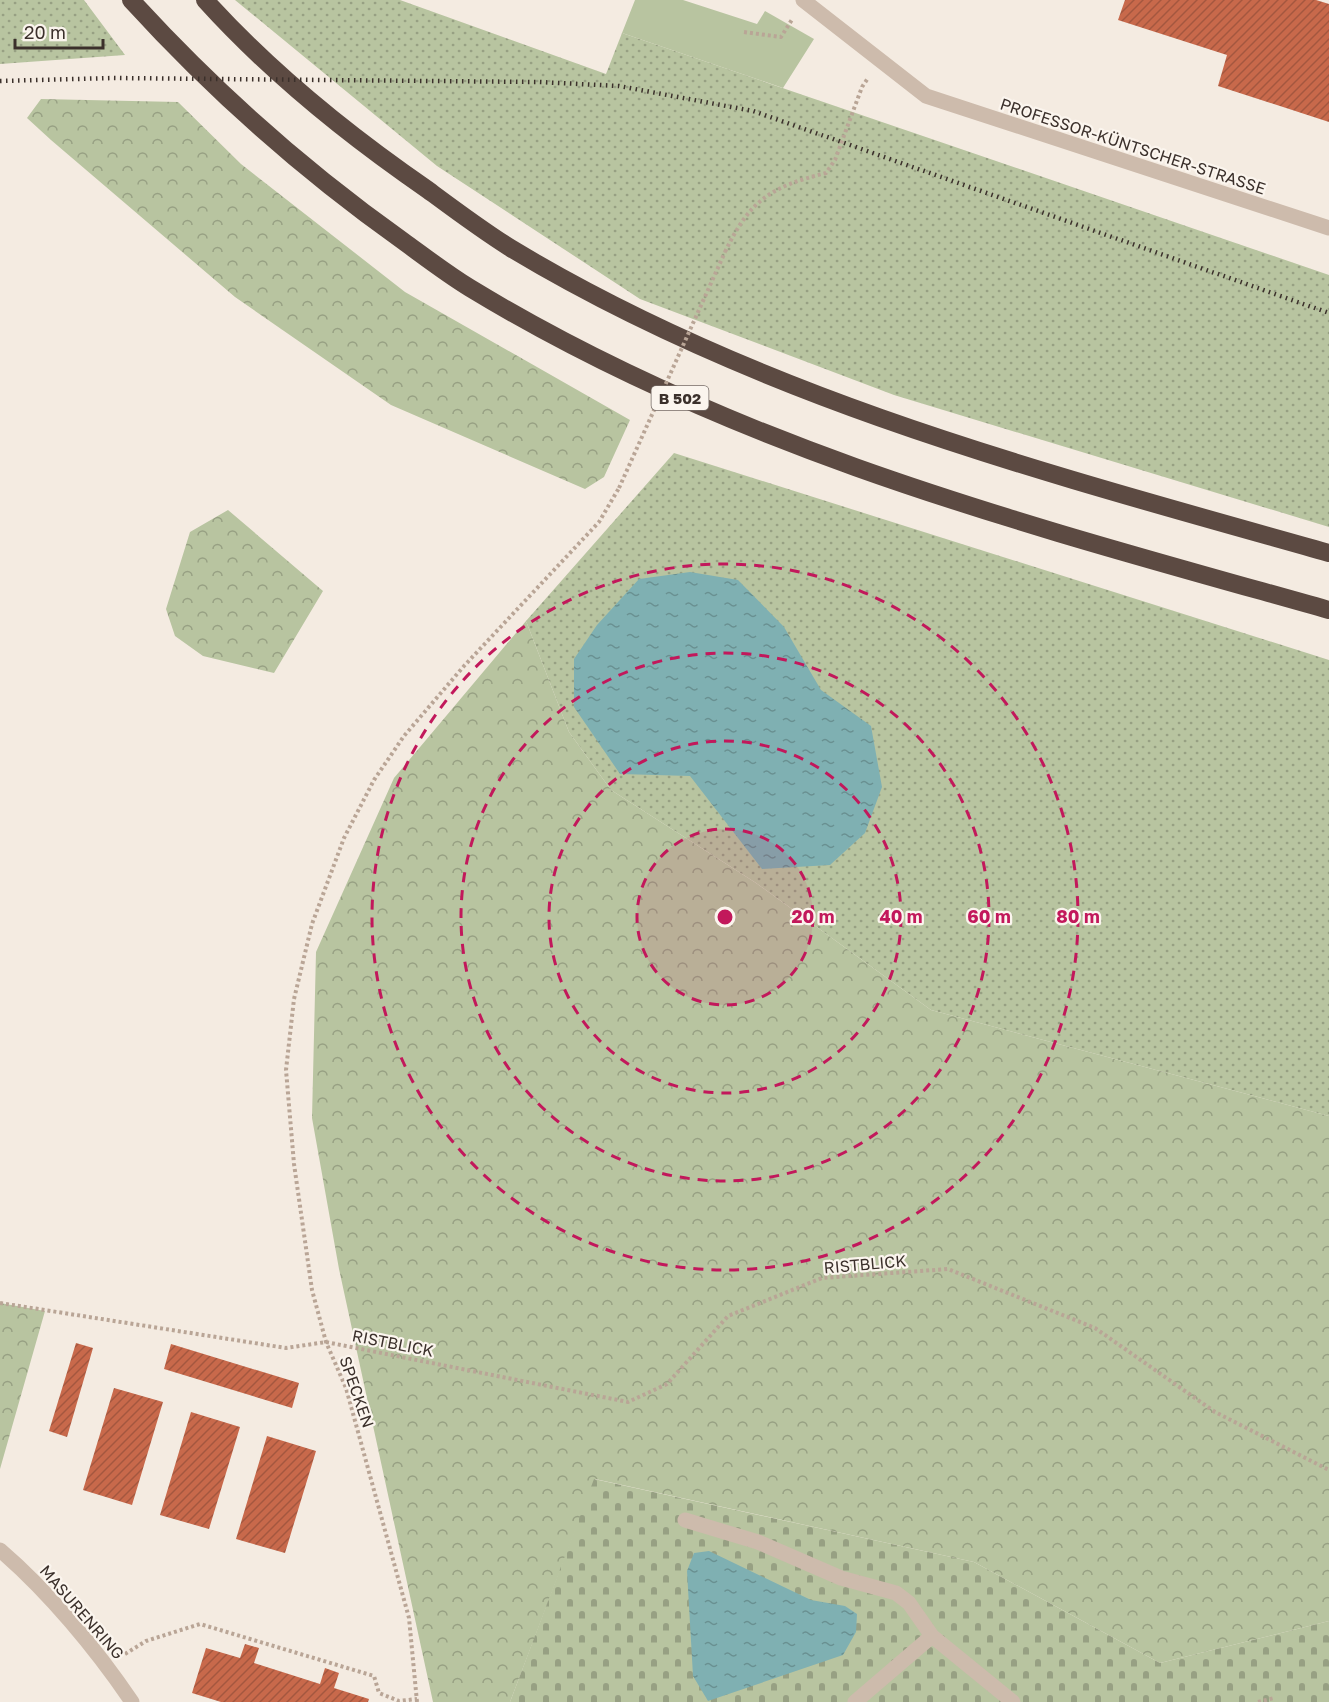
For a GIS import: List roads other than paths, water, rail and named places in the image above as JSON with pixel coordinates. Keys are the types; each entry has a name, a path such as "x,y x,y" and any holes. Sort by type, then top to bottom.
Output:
{"highway":[{"name":"B 502","path":"131,0 225,97 342,198 468,287 611,366 724,417 851,468 1007,519 1329,610"},
{"path":"205,0 312,102 377,155 510,248 633,315 730,360 890,422 1013,464 1329,553"}],"street":[{"name":"PROFESSOR-KÜNTSCHER-STRASSE","path":"803,0 927,96 1329,228"},
{"path":"685,1520 758,1542 813,1568 841,1578 896,1593 909,1603 932,1636 1013,1702"},
{"name":"MASURENRING","path":"0,1550 18,1566 108,1667 132,1702"},
{"path":"855,1702 932,1636"}],"water":[{"path":"690,572 738,580 784,627 821,690 871,726 882,787 865,833 830,865 762,869 690,776 620,774 574,707 574,659 597,625 639,579"},
{"path":"709,1551 811,1600 845,1606 857,1614 856,1632 843,1655 708,1701 693,1676 687,1571 694,1553"}],"railway":[{"path":"0,81 113,78 539,82 619,86 753,111 1329,313"}]}
